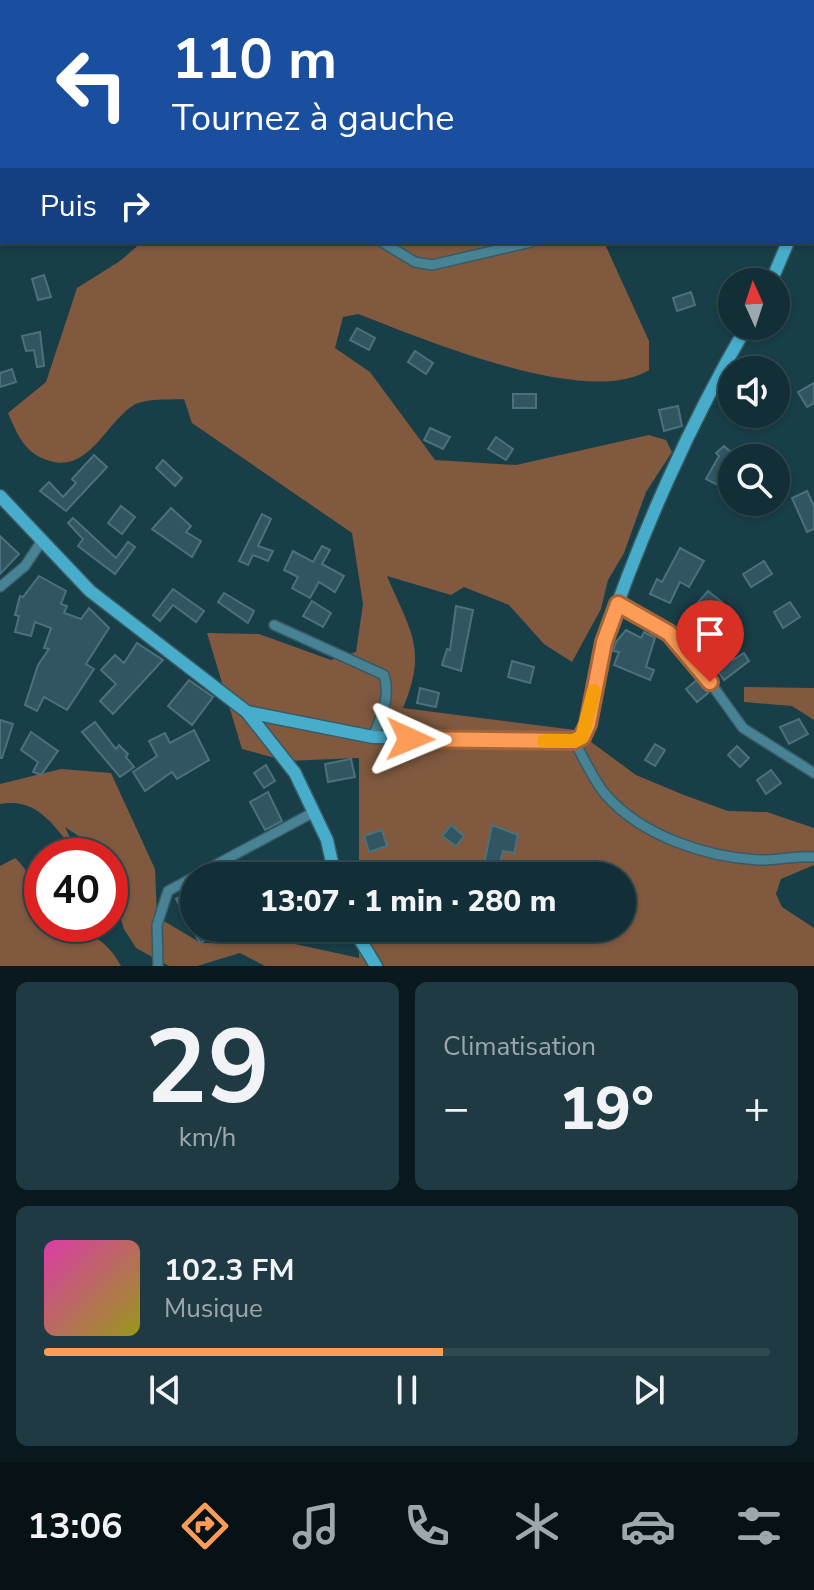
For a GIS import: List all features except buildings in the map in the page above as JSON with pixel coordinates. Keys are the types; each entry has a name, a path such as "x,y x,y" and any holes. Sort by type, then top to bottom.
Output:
{"street":[{"path":"385,244 415,262 432,265 522,244"},
{"path":"777,268 787,244"},
{"path":"247,712 373,737 574,741 582,737 588,724 604,642 618,604 705,405 740,340"},
{"path":"0,496 41,542 127,621 247,712 295,773 327,840 332,862"},
{"path":"0,587 25,566 41,542"},
{"path":"618,604 669,633 691,656 743,728 814,773"},
{"path":"274,625 384,675 388,688 385,705 373,737"},
{"path":"574,741 606,795 642,823 685,845 722,858 763,860 814,857"},
{"path":"220,862 314,812"},
{"path":"158,966 157,925 168,891 180,884"},
{"path":"361,942 376,966"}],"shaded area":[{"path":"140,244 605,244 649,341 649,370 621,380 587,381 547,376 463,353 358,314 343,317 335,348 370,372 435,460 516,465 649,435 666,440 672,452 646,492 624,553 608,580 601,609 572,662 544,644 509,605 464,587 451,595 387,576 409,626 415,654 414,670 403,708 575,730 636,775 684,795 728,811 767,812 814,828 814,865 781,879 776,894 782,907 814,928 814,966 265,966 240,953 197,966 169,966 136,948 128,935 128,838 82,838 65,827 70,838 64,838 36,810 14,803 0,804 0,784 61,769 111,773 155,869 157,917 180,931 180,942 295,944 359,958 359,942 636,942 636,862 359,862 359,758 286,761 242,749 207,633 259,634 331,660 356,652 363,604 352,533 192,423 184,399 151,400 134,405 87,453 76,460 64,463 50,461 28,449 8,413 46,382 77,288 120,261"},
{"path":"744,687 814,688 814,720 792,706 744,702"},
{"path":"15,858 24,868 24,942 102,942 121,966 0,966 0,866"}],"slow traffic":[{"path":"544,741 574,741 582,737 588,724 594,691"}],"route":[{"path":"410,739 574,741 582,737 588,724 604,642 618,604 669,633 710,682"}]}
